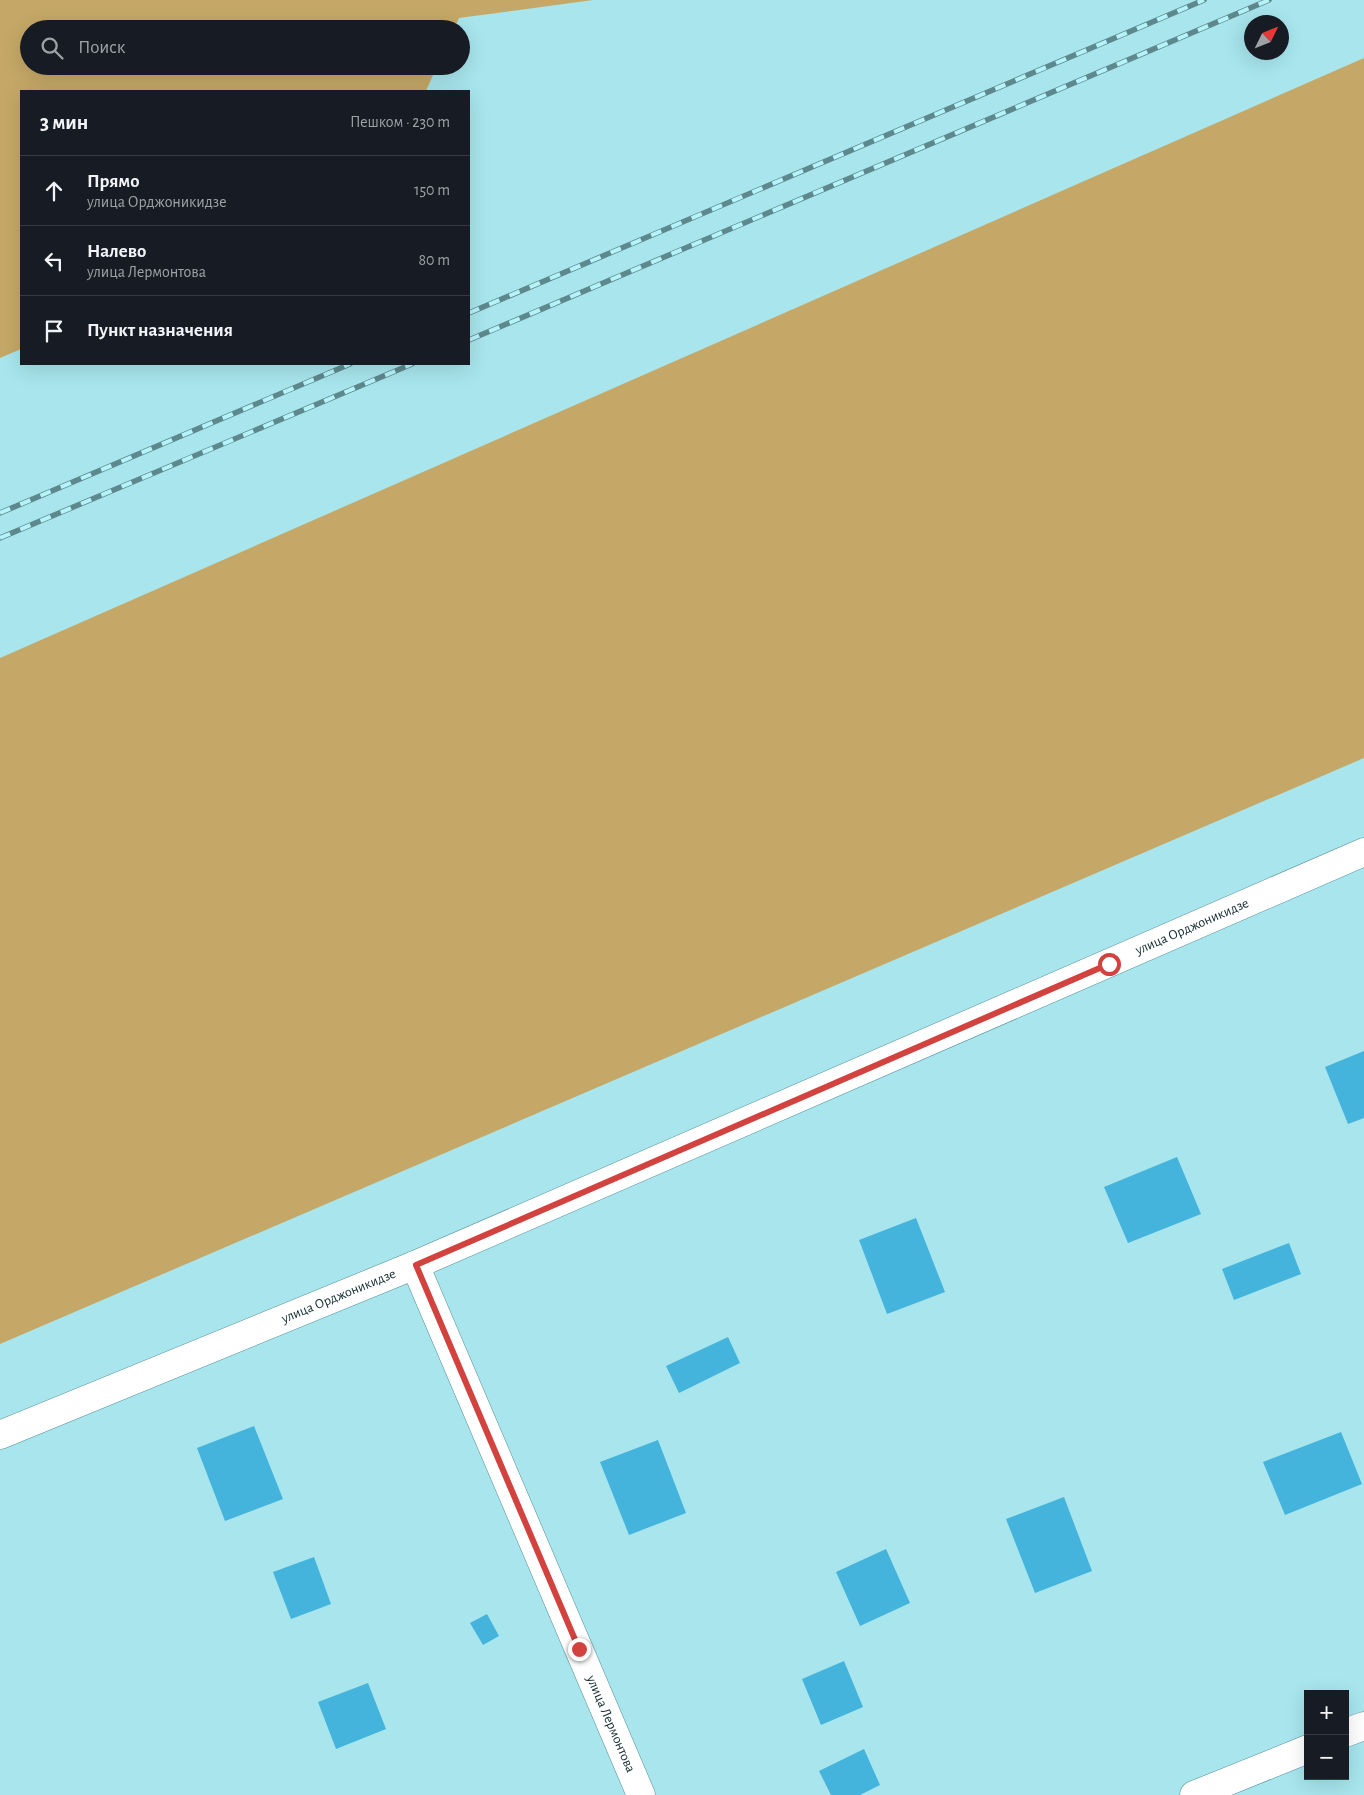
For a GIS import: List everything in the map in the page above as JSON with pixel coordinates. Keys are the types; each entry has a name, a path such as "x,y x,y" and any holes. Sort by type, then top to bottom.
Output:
{"street":[{"name":"улица Орджоникидзе","path":"0,1435 416,1265 1364,852"},
{"name":"улица Лермонтова","path":"416,1265 641,1795"},
{"path":"1349,1732 1364,1726"},
{"path":"1194,1795 1304,1751"}],"shaded area":[{"path":"0,0 593,0 459,18 458,20 20,20 20,75 433,75 426,90 20,90 20,349 0,358"},
{"path":"1364,58 1364,758 0,1344 0,658"}],"building":[{"path":"1364,1051 1364,1118 1348,1124 1325,1067"},
{"path":"1177,1157 1201,1214 1128,1243 1104,1187"},
{"path":"916,1218 945,1292 887,1314 859,1240"},
{"path":"1289,1243 1301,1274 1234,1300 1222,1269"},
{"path":"728,1337 740,1363 679,1393 666,1366"},
{"path":"254,1426 283,1499 225,1521 197,1448"},
{"path":"1341,1432 1362,1484 1285,1515 1263,1462"},
{"path":"658,1440 686,1513 629,1535 600,1462"},
{"path":"1064,1497 1092,1571 1035,1593 1006,1519"},
{"path":"886,1549 910,1603 860,1626 836,1572"},
{"path":"314,1557 331,1604 291,1619 273,1572"},
{"path":"487,1614 499,1636 483,1645 470,1623"},
{"path":"844,1661 863,1707 821,1725 802,1679"},
{"path":"368,1683 386,1729 336,1749 318,1702"},
{"path":"864,1749 880,1785 860,1795 831,1795 819,1771"}],"railway":[{"path":"470,313 1204,0"},
{"path":"470,340 1269,0"},
{"path":"0,513 348,365"},
{"path":"0,538 410,365"}],"route":[{"path":"579,1649 416,1265 1109,964"}]}
